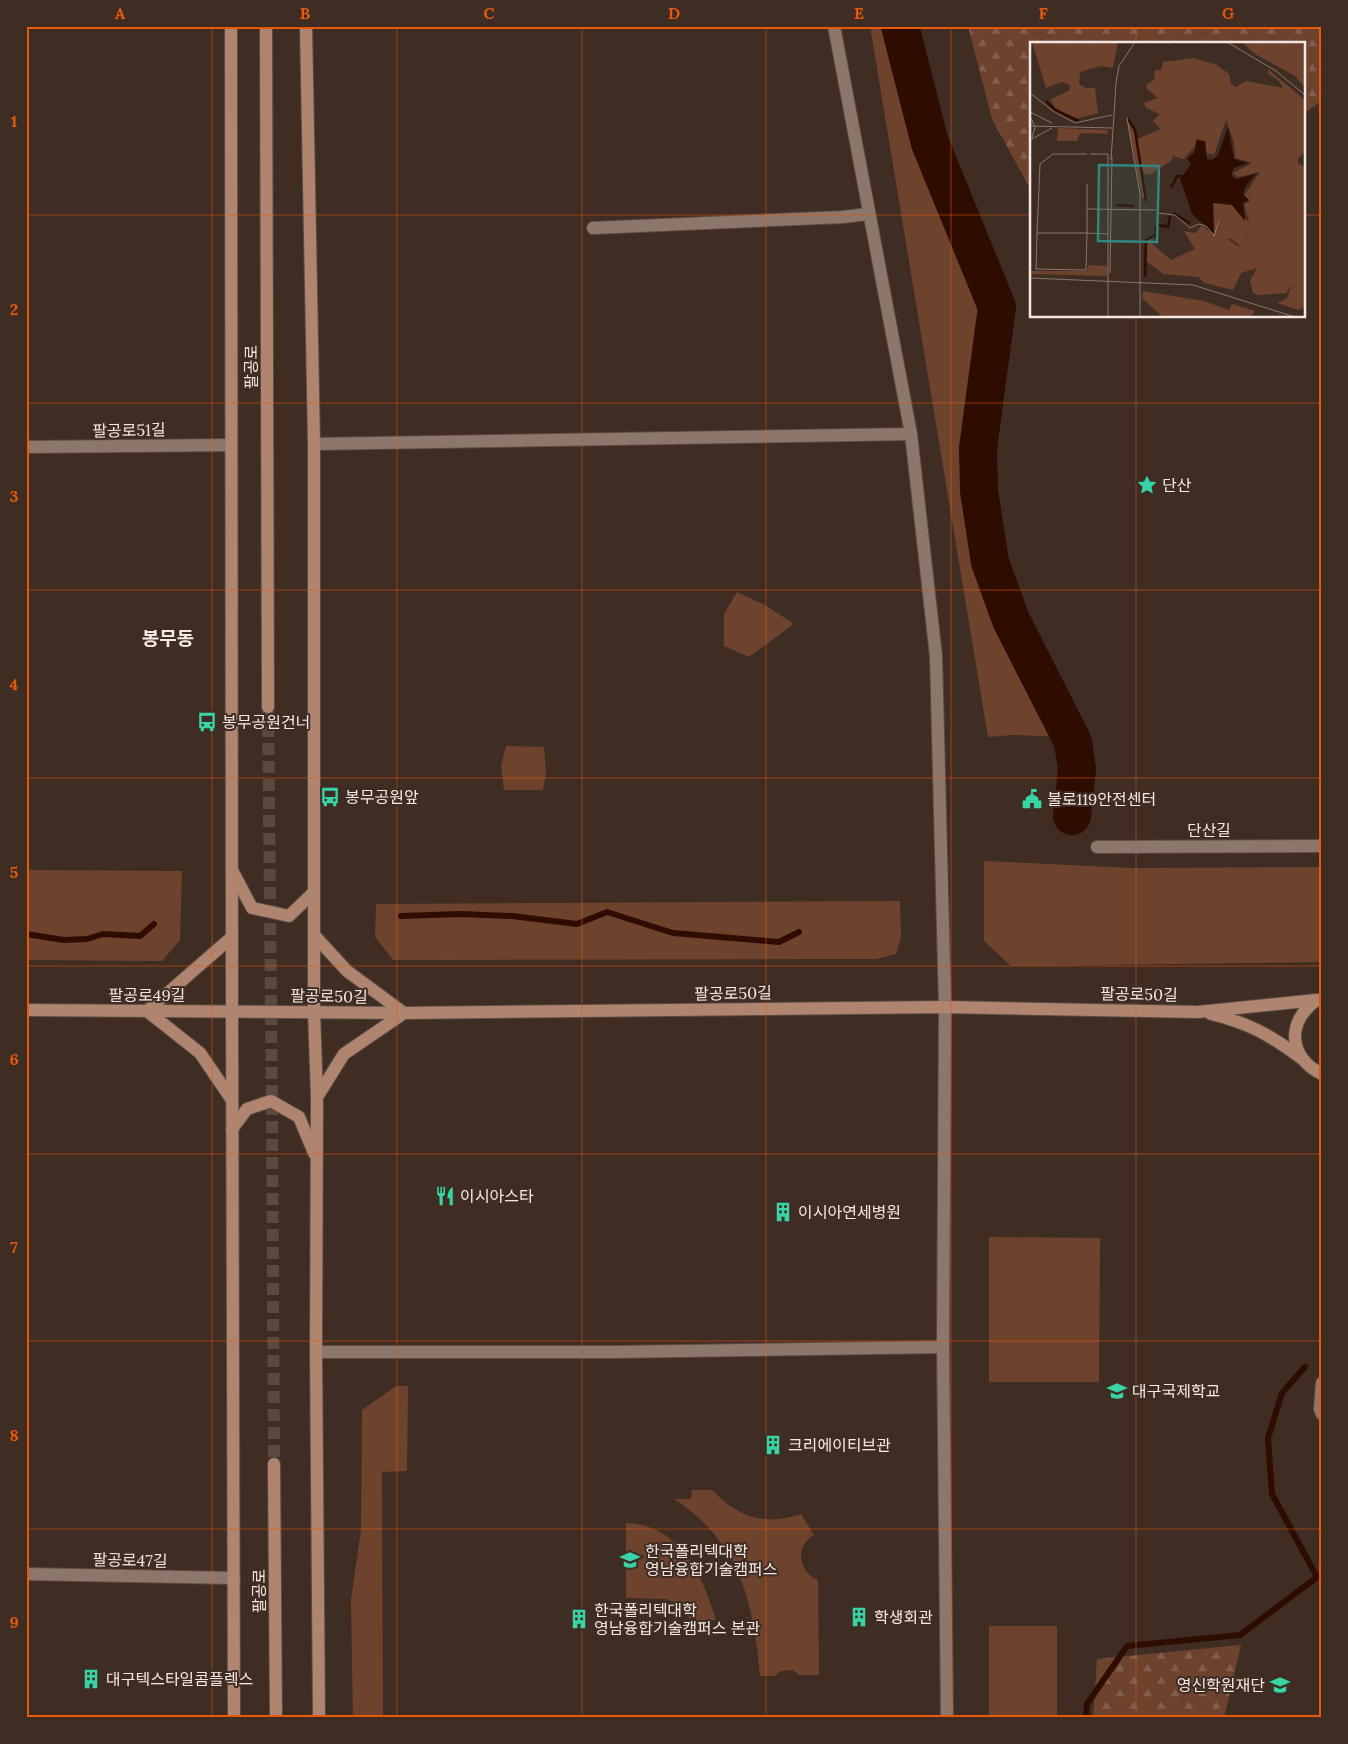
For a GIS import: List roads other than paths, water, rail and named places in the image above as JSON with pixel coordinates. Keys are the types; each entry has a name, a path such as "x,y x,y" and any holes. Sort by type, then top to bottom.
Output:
{"main road":[{"path":"231,26 234,1718"},
{"name":"팔공로","path":"266,26 268,707"},
{"path":"306,26 314,444 314,1012 319,1718"},
{"path":"232,870 252,908 289,916 314,892"},
{"path":"314,935 348,971 404,1013 344,1054 316,1097"},
{"path":"232,937 148,1011 200,1053 232,1100"},
{"path":"1198,1012 1319,1000"},
{"path":"1301,1058 1296,1046 1295,1032 1298,1020 1305,1009 1319,1000"},
{"name":"팔공로50길","path":"268,1012 404,1013 944,1007 1198,1012"},
{"name":"팔공로49길","path":"26,1010 268,1012"},
{"path":"1198,1012 1237,1020 1259,1030 1280,1042 1301,1058 1309,1067 1322,1074"},
{"path":"232,1129 247,1109 271,1100 299,1117 316,1160"},
{"name":"팔공로","path":"274,1464 276,1718"}],"street":[{"path":"834,26 911,434 936,656 944,1007 943,1347 947,1718"},
{"path":"593,228 843,217 868,214"},
{"path":"314,444 911,434"},
{"name":"팔공로51길","path":"26,447 231,445"},
{"name":"단산길","path":"1097,847 1322,846"},
{"path":"316,1352 613,1352 943,1347"},
{"path":"1322,1383 1320,1409 1322,1414"},
{"name":"팔공로47길","path":"26,1574 234,1578"}],"waterway":[{"path":"900,26 930,143 997,307 978,448 979,491 990,562 1011,620 1073,742 1077,769 1072,816"},
{"path":"401,916 460,914 512,916 577,924 607,912 673,933 779,942 799,932"},
{"path":"26,934 64,940 87,939 103,934 140,936 154,924"},
{"path":"1086,1718 1087,1704 1127,1646 1240,1635 1317,1577 1272,1494 1268,1438 1282,1393 1305,1367"}],"tunnel":[{"path":"268,707 274,1464"}],"place":[{"name":"단산","path":"1147,485"},
{"name":"봉무공원건너","path":"207,722"},
{"name":"봉무공원앞","path":"330,797"},
{"name":"불로119안전센터","path":"1032,799"},
{"name":"이시아스타","path":"445,1196"},
{"name":"이시아연세병원","path":"783,1212"},
{"name":"대구국제학교","path":"1117,1391"},
{"name":"크리에이티브관","path":"773,1445"},
{"name":"한국폴리텍대학 영남융합기술캠퍼스","path":"630,1560"},
{"name":"학생회관","path":"859,1617"},
{"name":"한국폴리텍대학 영남융합기술캠퍼스 본관","path":"579,1619"},
{"name":"대구텍스타일콤플렉스","path":"91,1679"},
{"name":"영신학원재단","path":"1280,1685"}],"district":[{"name":"봉무동","path":"168,638"}]}
